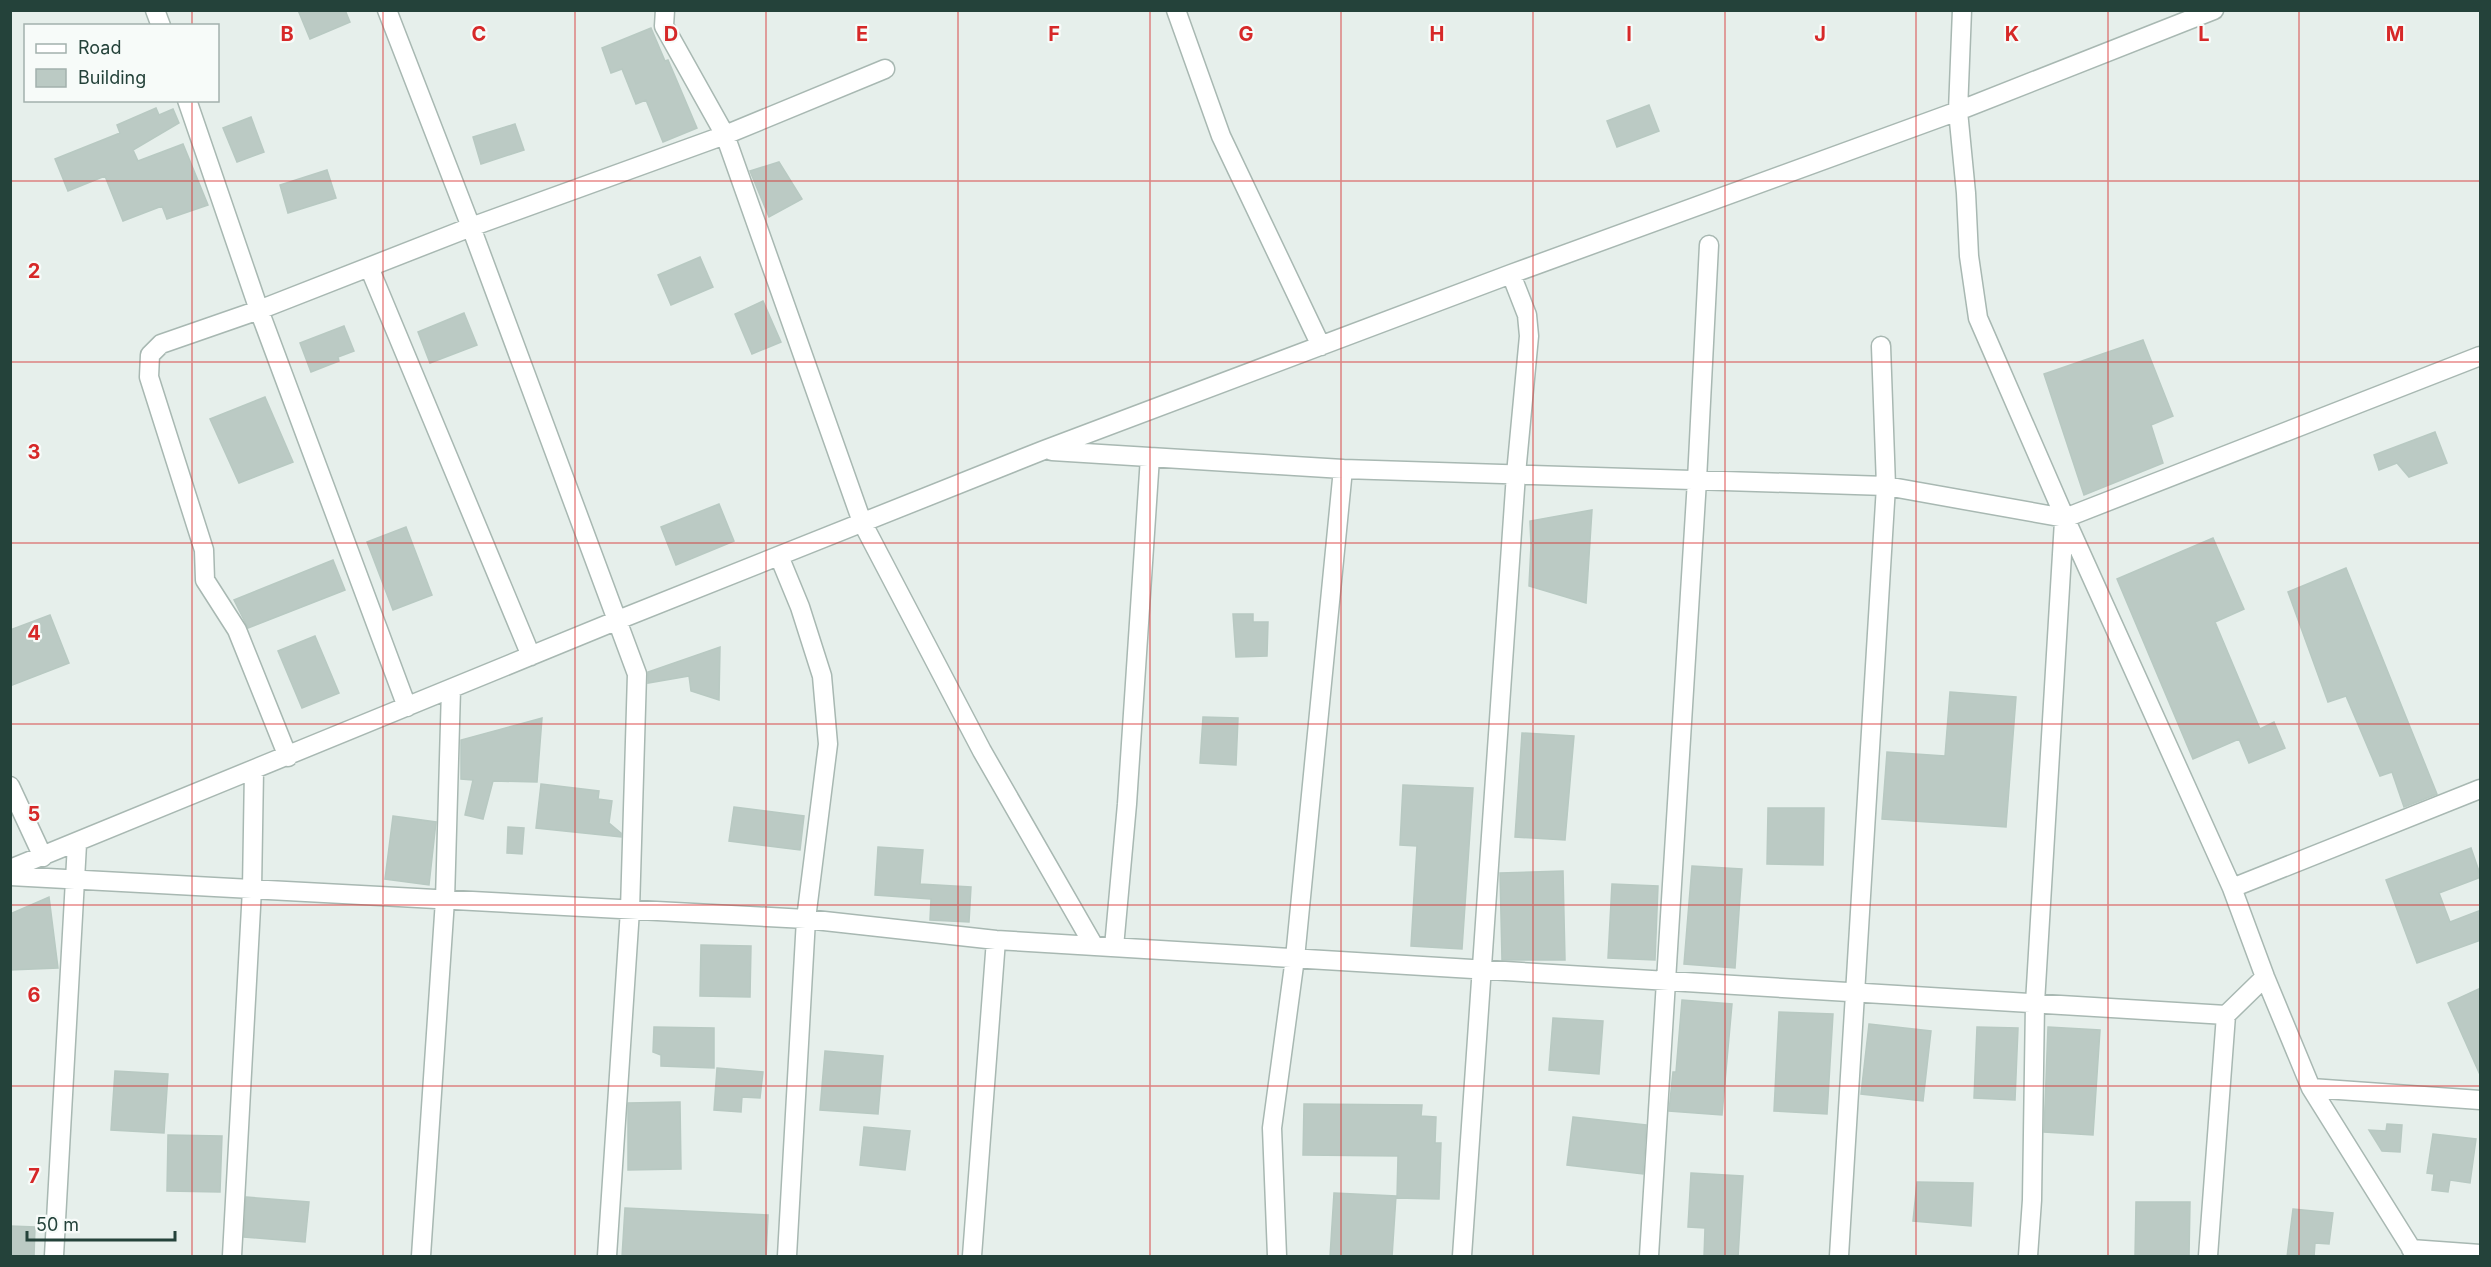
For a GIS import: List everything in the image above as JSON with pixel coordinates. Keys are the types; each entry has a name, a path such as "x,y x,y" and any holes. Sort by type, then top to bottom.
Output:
{"street":[{"path":"387,10 471,227 637,674 630,909 607,1257"},
{"path":"665,10 664,26 725,135 862,522 982,751 1094,946"},
{"path":"1176,10 1221,136 1321,346"},
{"path":"1962,10 1958,111 1969,256 1978,318 2065,518 2232,888 2265,977 2311,1088 2414,1253 2481,1254"},
{"path":"10,869 77,844 618,620 1044,450 1511,274 1958,111 2214,10"},
{"path":"288,757 237,630 205,580 204,550 149,377 150,355 161,344 259,310 471,227 725,135 885,69"},
{"path":"188,102 259,310 407,707"},
{"path":"1649,1257 1697,480 1709,245"},
{"path":"369,267 531,656"},
{"path":"1462,1257 1516,474 1529,336 1527,315 1511,274"},
{"path":"1839,1257 1886,486 1881,346"},
{"path":"1044,450 1343,469 1886,486 2065,518 2481,356"},
{"path":"1114,947 1127,804 1150,457"},
{"path":"1277,1257 1272,1128 1295,958 1343,469"},
{"path":"2028,1257 2032,1200 2035,1003 2065,518"},
{"path":"779,556 800,607 822,676 828,744 806,919 787,1257"},
{"path":"421,1257 445,900 451,689"},
{"path":"232,1257 252,889 254,770"},
{"path":"10,786 43,857"},
{"path":"2232,888 2481,789"},
{"path":"54,1257 77,844"},
{"path":"10,876 806,919 996,940 2226,1015"},
{"path":"972,1257 996,940"},
{"path":"2208,1257 2226,1015 2265,977"},
{"path":"2311,1088 2481,1100"}],"building":[{"path":"298,10 345,10 350,22 310,39"},
{"path":"651,28 665,61 668,60 697,128 663,142 646,100 636,104 622,69 611,73 602,48"},
{"path":"1649,105 1659,131 1617,147 1607,121"},
{"path":"156,108 159,115 173,109 179,123 133,150 138,161 183,144 208,205 167,219 162,206 123,221 105,176 68,191 55,159 120,133 117,125"},
{"path":"251,117 264,152 237,162 223,128"},
{"path":"515,124 524,150 481,164 473,137"},
{"path":"779,162 802,199 769,217 750,171"},
{"path":"327,170 336,198 288,213 280,185"},
{"path":"700,257 713,287 671,305 658,275"},
{"path":"763,301 781,342 752,354 735,314"},
{"path":"464,313 477,345 430,363 418,332"},
{"path":"344,326 354,351 338,357 339,361 311,372 300,343"},
{"path":"2143,340 2173,416 2151,425 2163,463 2084,495 2044,374"},
{"path":"265,397 293,462 239,483 210,419"},
{"path":"2435,432 2447,463 2409,477 2397,463 2379,470 2374,455"},
{"path":"719,504 734,541 676,565 661,527"},
{"path":"1592,510 1586,603 1529,586 1530,521"},
{"path":"406,527 432,595 393,610 367,542"},
{"path":"2213,538 2244,609 2215,622 2260,729 2274,722 2285,748 2249,763 2239,739 2193,759 2117,579"},
{"path":"333,560 345,590 248,628 234,600"},
{"path":"2346,568 2437,794 2404,807 2392,772 2380,776 2346,696 2328,702 2288,592"},
{"path":"1233,614 1253,614 1253,622 1268,622 1267,656 1236,657"},
{"path":"50,615 69,663 10,686 10,630"},
{"path":"315,636 339,693 302,708 278,651"},
{"path":"720,647 719,700 691,691 689,676 648,683 648,672"},
{"path":"1950,692 2016,697 2006,827 1882,819 1887,752 1945,756"},
{"path":"1203,717 1238,718 1236,765 1200,763"},
{"path":"542,718 537,782 493,781 483,819 465,815 473,780 461,779 461,740"},
{"path":"1522,733 1574,736 1565,840 1515,837"},
{"path":"541,784 599,791 598,799 612,801 609,823 621,833 621,837 536,828"},
{"path":"1403,785 1473,788 1462,949 1411,946 1417,846 1400,845"},
{"path":"734,807 804,816 800,850 729,841"},
{"path":"1768,808 1824,808 1823,865 1767,864"},
{"path":"393,816 436,822 429,885 385,879"},
{"path":"508,827 524,828 522,854 507,853"},
{"path":"878,847 923,850 920,884 971,887 969,922 930,920 931,899 875,895"},
{"path":"2471,848 2481,877 2439,893 2450,922 2481,910 2481,940 2417,963 2386,880"},
{"path":"1692,866 1742,869 1735,968 1684,964"},
{"path":"1563,871 1565,960 1502,960 1500,873"},
{"path":"1612,884 1658,886 1655,960 1608,958"},
{"path":"49,897 58,968 10,970 10,914"},
{"path":"701,945 751,946 750,997 700,996"},
{"path":"2481,988 2481,1077 2448,1003"},
{"path":"1682,1000 1732,1004 1722,1115 1669,1111 1673,1072 1676,1072"},
{"path":"1779,1012 1833,1014 1827,1114 1774,1111"},
{"path":"1553,1018 1603,1021 1599,1074 1549,1070"},
{"path":"1869,1024 1931,1031 1923,1101 1861,1094"},
{"path":"654,1027 714,1028 714,1068 661,1066 661,1055 653,1052"},
{"path":"1977,1027 2018,1028 2015,1100 1974,1098"},
{"path":"2048,1027 2100,1030 2093,1135 2044,1132"},
{"path":"825,1051 883,1056 878,1114 820,1110"},
{"path":"717,1068 763,1072 760,1098 742,1097 741,1112 714,1110"},
{"path":"115,1071 168,1074 164,1133 111,1130"},
{"path":"680,1102 681,1169 628,1170 628,1103"},
{"path":"1304,1104 1422,1105 1421,1116 1436,1117 1435,1143 1441,1143 1439,1199 1397,1198 1398,1156 1303,1155"},
{"path":"1573,1117 1646,1125 1643,1174 1567,1165"},
{"path":"2387,1124 2402,1125 2400,1152 2382,1151 2369,1130 2386,1131"},
{"path":"864,1127 910,1131 905,1170 860,1165"},
{"path":"2433,1134 2476,1139 2470,1183 2450,1180 2448,1192 2432,1190 2434,1174 2427,1173"},
{"path":"168,1135 222,1136 220,1192 167,1191"},
{"path":"1691,1173 1743,1176 1738,1257 1704,1257 1705,1228 1688,1227"},
{"path":"1917,1182 1973,1183 1971,1226 1913,1221"},
{"path":"1334,1193 1396,1196 1392,1257 1330,1257"},
{"path":"246,1197 309,1202 305,1242 244,1237"},
{"path":"2136,1202 2190,1202 2189,1257 2135,1257"},
{"path":"625,1208 768,1215 766,1257 622,1257"},
{"path":"2293,1209 2333,1213 2329,1244 2315,1243 2314,1257 2287,1257"},
{"path":"10,1226 35,1227 34,1257 10,1257"}]}
